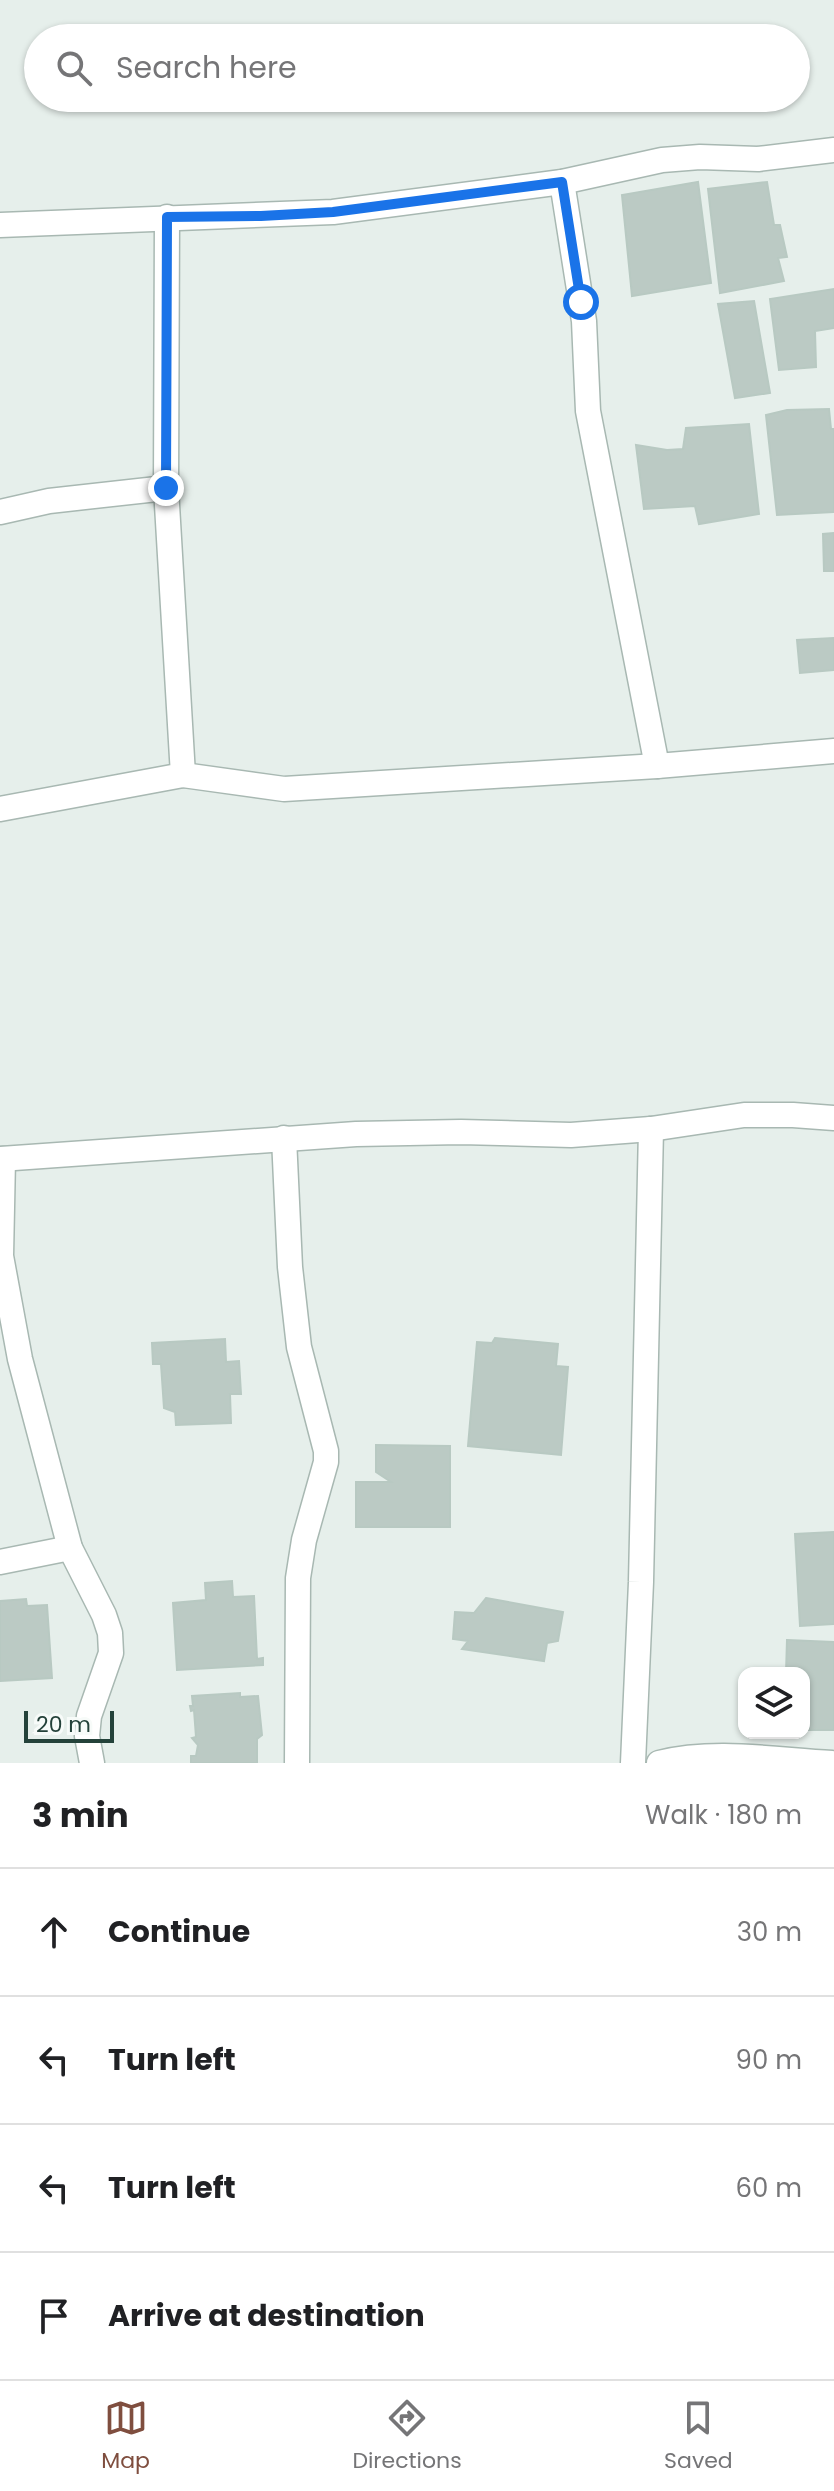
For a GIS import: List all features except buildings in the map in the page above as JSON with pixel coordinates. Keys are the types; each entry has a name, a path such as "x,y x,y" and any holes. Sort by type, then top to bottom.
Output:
{"street":[{"path":"0,225 333,212 562,182 662,160 700,157 758,159 834,150"},
{"path":"562,182 584,321 588,411 657,766"},
{"path":"167,217 166,488 183,775"},
{"path":"0,512 49,501 166,488"},
{"path":"0,809 183,775 284,789 657,766 834,751"},
{"path":"92,1763 87,1736 89,1716 111,1653 110,1633 70,1548 20,1359 1,1256 1,1159 284,1138 461,1132 571,1135 651,1129 744,1115 834,1118"},
{"path":"633,1763 641,1582 651,1129"},
{"path":"284,1138 290,1267 299,1347 326,1451 298,1578 297,1763"},
{"path":"0,1562 70,1548"},
{"path":"659,1763 684,1757 720,1756 832,1763"}],"route":[{"path":"166,488 167,217 333,212 562,182 581,302"}]}
